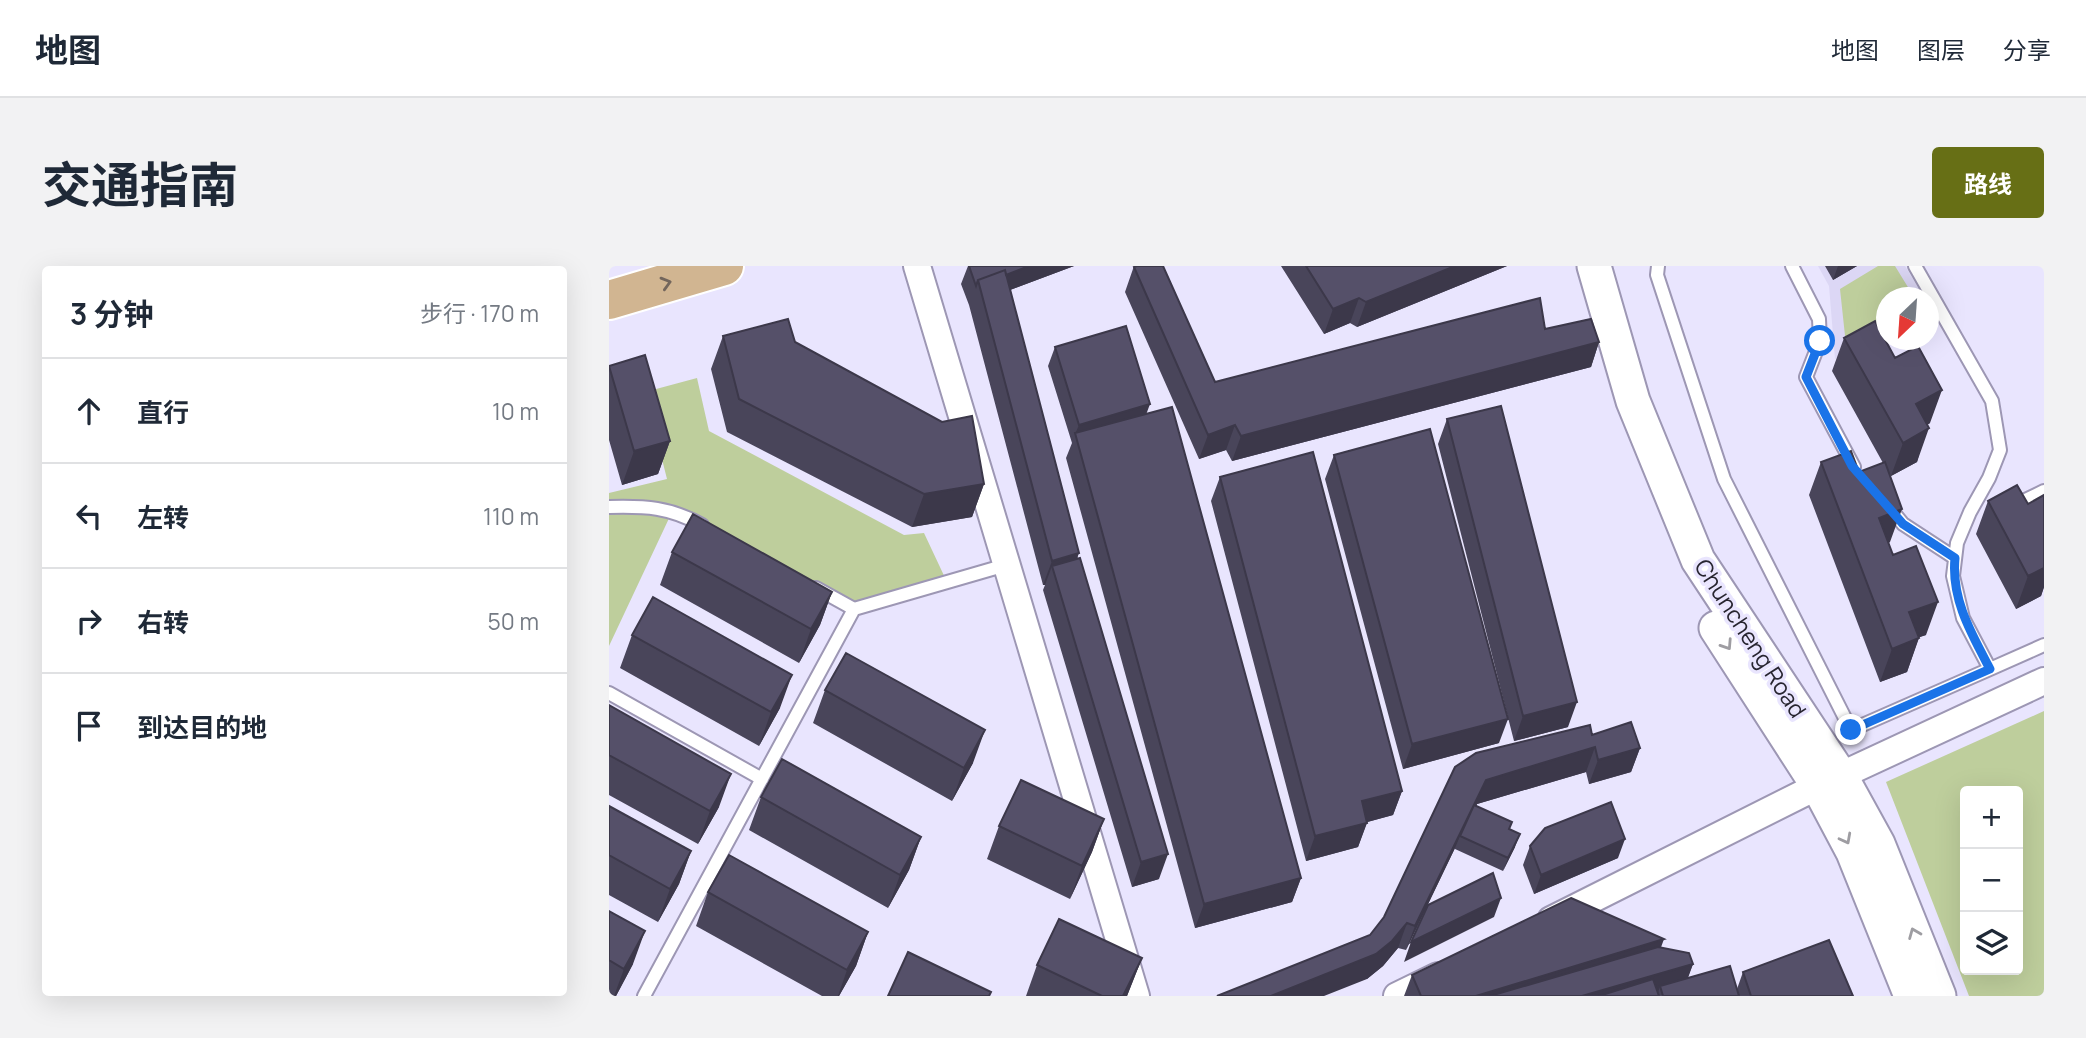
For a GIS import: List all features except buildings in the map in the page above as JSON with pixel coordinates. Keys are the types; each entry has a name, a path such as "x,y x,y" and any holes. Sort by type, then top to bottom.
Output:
{"main road":[{"path":"609,300 723,266"}],"street":[{"path":"917,266 1136,996"},
{"name":"Chuncheng Road","path":"1573,266 1615,404 1680,572 1829,781 1878,844 1939,996"},
{"name":"Chuncheng Road","path":"1594,266 1633,401 1698,560 1829,781 1853,852 1911,996"},
{"path":"1530,930 1829,781 2044,681"},
{"path":"1397,996 1455,968"}],"lane":[{"path":"1658,266 1657,275 1724,479 1851,730 2044,645"},
{"path":"1792,266 1819,319 1820,341 1806,377 1852,466 1861,475"},
{"path":"1915,266 1992,401 2000,450 1957,543 1953,576 1963,618 1990,669"},
{"path":"1962,530 2044,491"},
{"path":"1878,495 1903,524 1955,558"},
{"path":"609,507 648,506 681,513 715,532"},
{"path":"807,583 854,609 1006,565"},
{"path":"644,996 854,609"},
{"path":"609,693 762,779"}],"shaded area":[{"path":"1818,266 1905,266 1918,287 1876,287 1876,335 1835,359 1829,286"}],"green space":[{"path":"1878,266 1895,266 1908,287 1876,287 1876,326 1846,345 1840,289"},
{"path":"697,378 709,431 904,535 924,533 947,582 854,609 672,512 609,646 609,493 667,479 645,392"},
{"path":"2044,711 2044,996 1969,996 1961,975 2023,975 2023,786 1960,786 1960,973 1886,782"}],"route":[{"path":"1820,341 1806,377 1852,466 1903,524 1955,558 1953,576 1963,618 1990,669 1851,730"}]}
